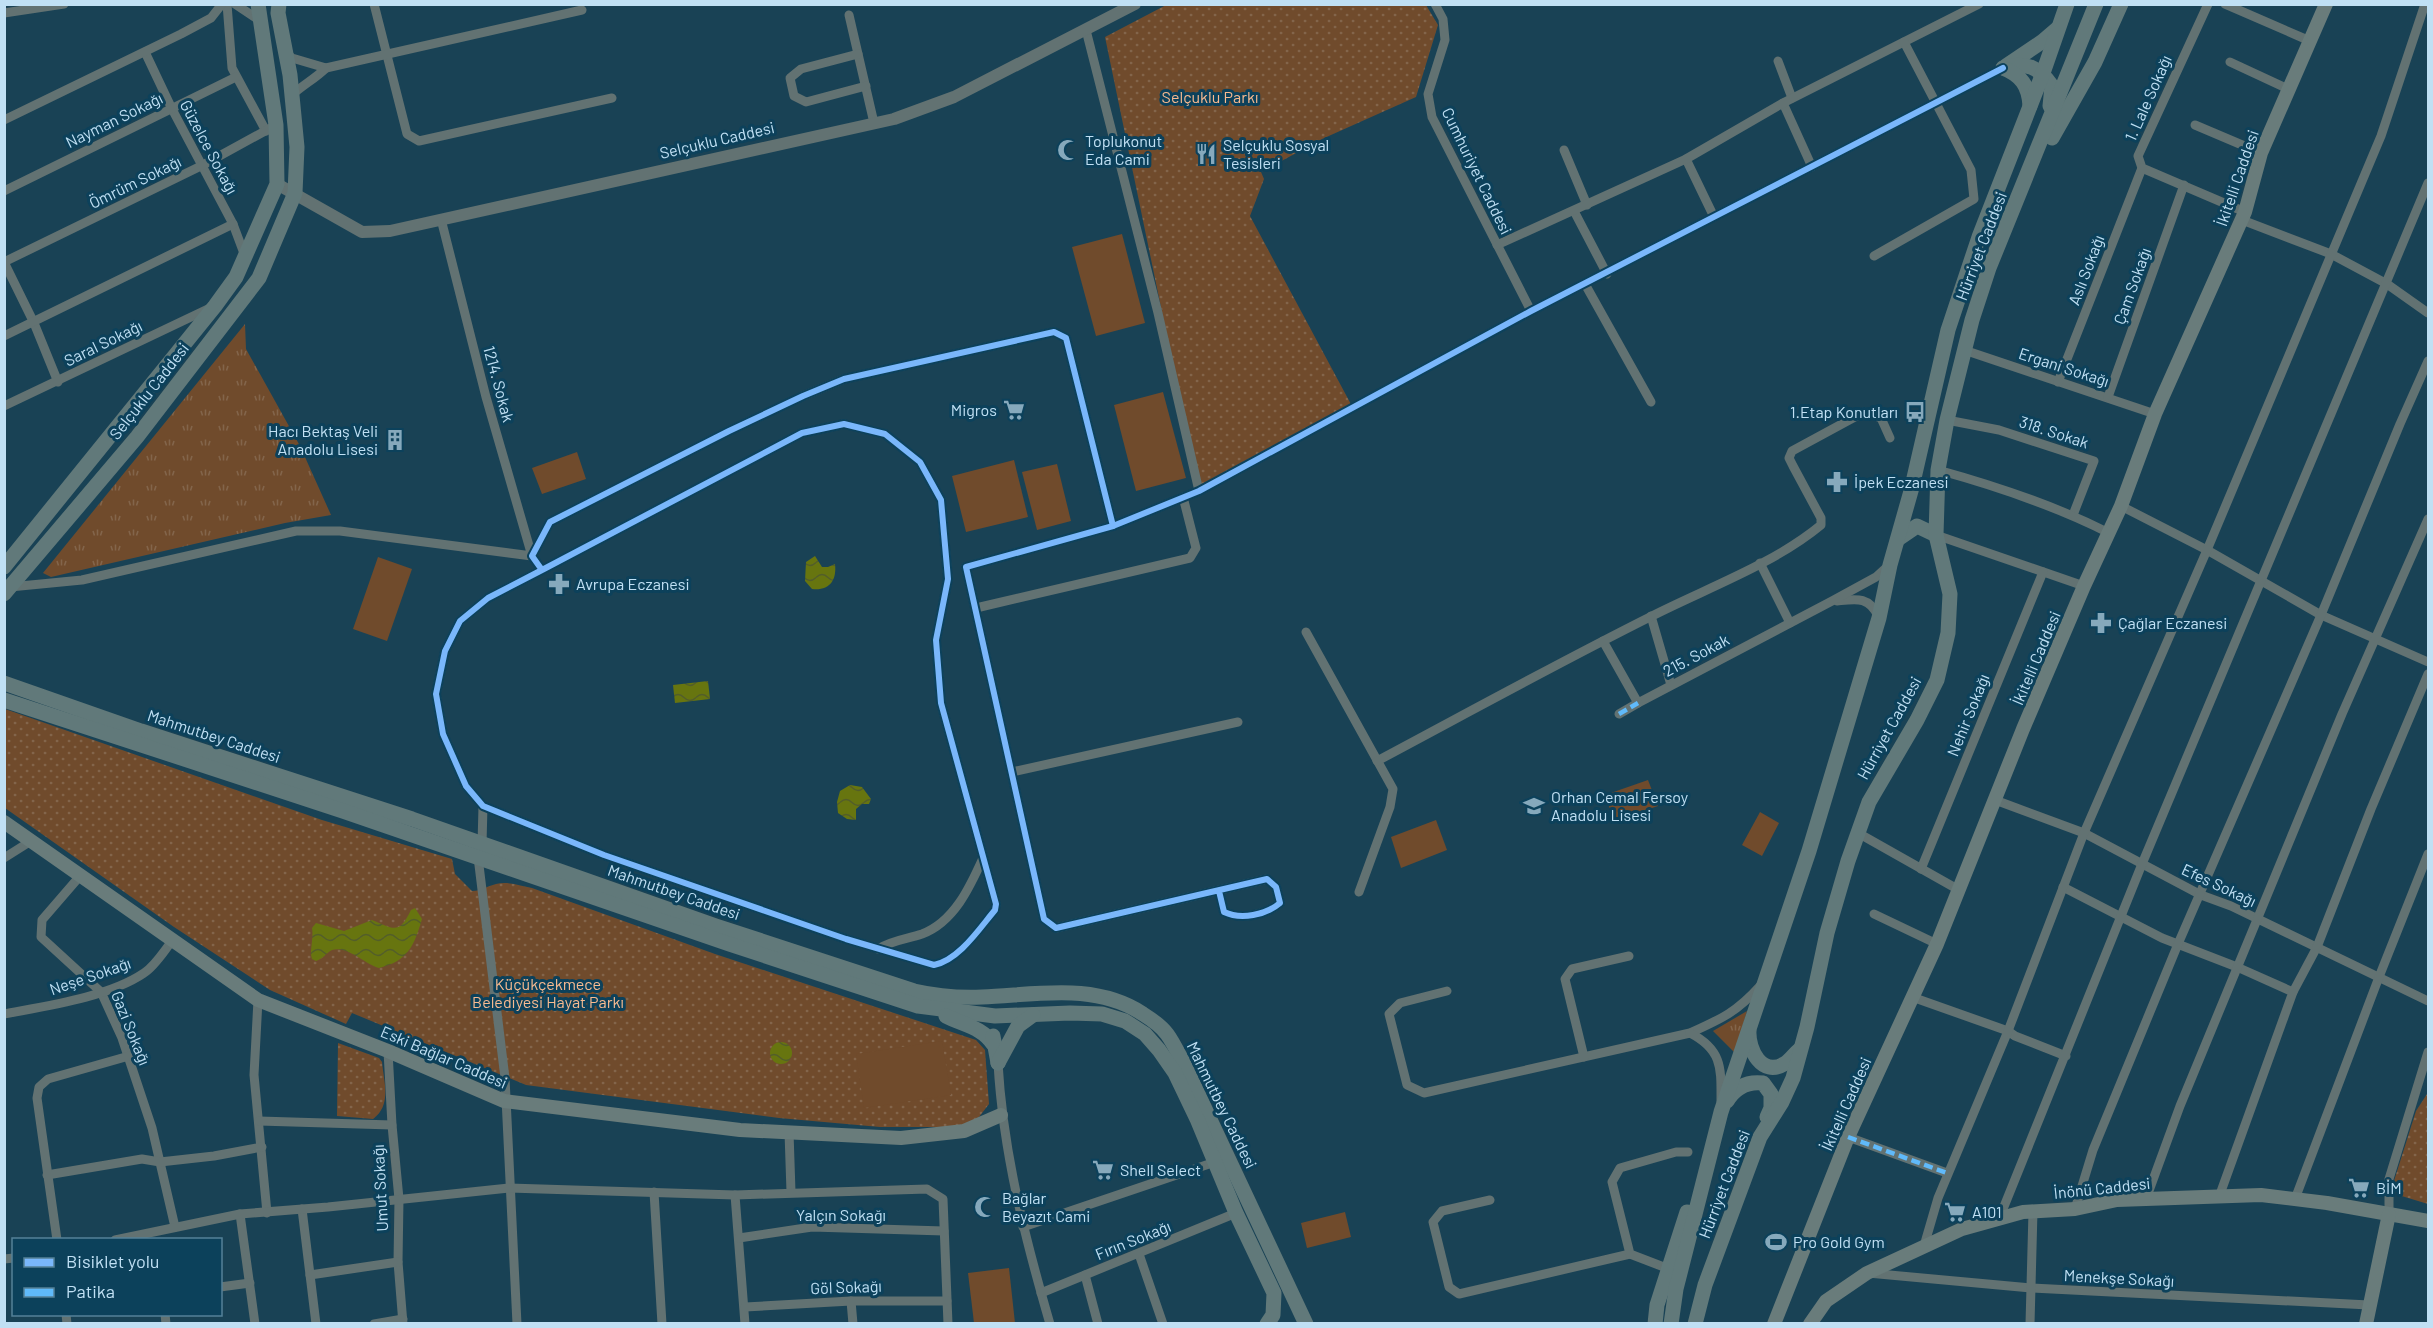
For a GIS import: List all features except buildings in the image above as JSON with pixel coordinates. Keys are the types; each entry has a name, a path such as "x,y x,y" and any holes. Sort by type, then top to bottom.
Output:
{"main road":[{"name":"Selçuklu Caddesi","path":"4,567 236,277 277,184 258,4"},
{"name":"Selçuklu Caddesi","path":"7,590 137,437 259,278 295,193 297,147 292,95 278,13 279,4"},
{"name":"Hürriyet Caddesi","path":"1671,1323 1676,1288 1721,1112 1749,1022 1812,841 1879,618 1948,330 1979,237 2043,73 2067,4"},
{"name":"Hürriyet Caddesi","path":"1695,1323 1712,1266 1760,1137 1782,1102 1793,1078 1827,933 1869,802 1917,720 1936,680 1948,633 1950,594 1936,535 1938,470 1947,420 1972,320 1989,268 2096,4"},
{"path":"2021,193 2095,62 2121,4"},
{"name":"İkitelli Caddesi","path":"1774,1323 1848,1137 1937,944 2084,586 2121,506 2155,414 2243,216 2261,153 2326,4"},
{"path":"2002,68 2057,29"},
{"path":"2002,68 2018,65 2034,68 2043,73 2052,86 2050,106 2034,145 2030,165"},
{"path":"2002,68 2015,73 2024,82 2030,93 2030,106"},
{"path":"1898,539 1917,526 1936,535"},
{"name":"Mahmutbey Caddesi","path":"7,683 480,850 729,944 928,1008 1000,1016 1102,1014 1125,1021 1145,1034 1175,1073 1197,1119 1236,1213 1274,1293 1273,1315 1267,1323"},
{"name":"Mahmutbey Caddesi","path":"4,700 480,850 914,991 959,997 1071,992 1106,996 1127,1003 1167,1033 1188,1072 1306,1323"},
{"name":"Eski Bağlar Caddesi","path":"4,822 258,1000 388,1051 504,1101 740,1130 901,1138 964,1131 1001,1115"},
{"path":"998,1064 1002,996"},
{"path":"928,1008 987,1035 993,1044 998,1064"},
{"path":"998,1064 1018,1026 1033,1015"},
{"path":"993,1044 1000,1016"},
{"path":"1749,1022 1749,1040 1753,1052 1756,1059 1765,1066 1775,1068 1786,1063 1802,1046"},
{"path":"1721,1112 1732,1093 1753,1082 1763,1083 1771,1094 1771,1108 1760,1137"},
{"path":"1654,1323 1657,1305 1689,1206 1703,1187"},
{"name":"İnönü Caddesi","path":"1810,1323 1826,1301 1868,1273 1962,1229 2033,1211 2075,1209 2117,1200 2261,1195 2428,1221"},
{"path":"2366,1323 2389,1214"}],"street":[{"path":"4,13 64,4"},
{"path":"4,120 211,18 222,4"},
{"path":"227,4 230,52 236,77 271,128"},
{"path":"235,4 259,20"},
{"path":"374,4 407,134 419,141 612,98"},
{"name":"Selçuklu Caddesi","path":"277,184 362,232 390,231 894,119 954,97 1135,4"},
{"name":"Cumhuriyet Caddesi","path":"1436,4 1443,19 1445,40 1428,94 1432,117 1531,311"},
{"path":"1497,245 1686,159 1788,100 1979,4"},
{"name":"1. Lale Sokağı","path":"2142,168 2138,156 2208,4"},
{"path":"2225,4 2310,41"},
{"path":"1924,1246 1947,1173 2008,1031 2084,834 2207,550 2381,136 2425,5 2428,8"},
{"path":"286,54 326,68 582,10"},
{"path":"849,15 874,123"},
{"path":"1086,30 1158,313 1199,491"},
{"path":"1874,256 1974,199 1971,170 1904,42"},
{"name":"Güzelce Sokağı","path":"145,52 232,224 245,256"},
{"path":"858,54 801,69 790,78 794,96 806,102 866,86"},
{"path":"1778,61 1788,100 1812,166"},
{"path":"2230,62 2288,89"},
{"path":"292,95 326,68"},
{"path":"1219,891 1224,912 1236,918 1271,910 1280,903 1276,887 1267,879 1056,928 1044,919 966,567 1113,526 1199,491 1531,311 2002,68"},
{"name":"Nayman Sokağı","path":"4,190 236,77"},
{"path":"2195,124 2261,153"},
{"name":"Ömrüm Sokağı","path":"5,262 203,165 271,128"},
{"path":"1564,150 1587,205"},
{"path":"1686,159 1714,217"},
{"path":"2142,168 2184,184 2243,216 2331,254 2387,284 2428,313"},
{"name":"Aslı Sokağı","path":"2058,382 2142,168"},
{"path":"1999,1219 2142,864 2428,183"},
{"name":"Çam Sokağı","path":"2108,397 2184,184"},
{"path":"1574,211 1606,274"},
{"name":"1214. Sokak","path":"441,219 486,397 532,556 542,570"},
{"path":"4,336 232,224"},
{"path":"5,262 34,323 57,382"},
{"path":"1585,284 1651,402"},
{"name":"Saral Sokağı","path":"4,406 215,306"},
{"path":"7,590 82,580 296,531 340,531 532,556 550,522 803,396 844,379 1054,332 1066,338 1113,526"},
{"name":"Ergani Sokağı","path":"1964,350 2155,414"},
{"path":"2075,1209 2093,1150 2178,944 2201,895 2428,361"},
{"path":"1377,761 1651,616 1779,553 1821,525 1818,510 1790,458 1792,450 1864,412 1881,418 1890,438"},
{"name":"318. Sokak","path":"1947,420 1999,430 2094,460 2073,515"},
{"path":"844,424 885,434 921,462 941,500 948,579 936,640 941,703 994,894 995,910 946,963 934,965 878,949 604,855 483,806 466,786 443,734 436,694 445,651 460,621 488,598 802,433 844,424"},
{"path":"1938,470 2006,490 2073,515 2109,532"},
{"path":"976,608 1190,558 1196,548 1183,497"},
{"path":"2121,506 2207,550 2321,615 2428,662"},
{"path":"2146,1200 2180,1106 2237,967 2342,714 2428,519"},
{"path":"1936,535 2084,586"},
{"path":"1760,563 1790,623"},
{"name":"215. Sokak","path":"1619,714 1832,601 1883,572 1890,565"},
{"name":"Nehir Sokağı","path":"1921,869 2043,572"},
{"path":"1832,601 1856,599 1866,601 1873,605 1879,618"},
{"path":"1651,616 1671,685"},
{"path":"1306,632 1393,789 1390,807 1359,892"},
{"path":"1603,641 1638,703"},
{"path":"2219,1197 2294,992 2316,947 2428,674"},
{"path":"1012,772 1238,722"},
{"name":"Efes Sokağı","path":"1995,800 2084,834 2201,895 2258,919 2428,1000"},
{"path":"483,806 480,850 505,1078 504,1101 517,1323"},
{"path":"1858,833 1959,890"},
{"path":"4,858 31,841"},
{"path":"2295,1199 2428,854"},
{"path":"878,949 886,944 922,934 944,920 970,887 983,858"},
{"name":"Gazi Sokağı","path":"80,876 42,920 41,937 101,992 129,1056 160,1162 175,1227"},
{"path":"2063,887 2162,938 2294,992"},
{"path":"1874,914 1937,944"},
{"name":"Neşe Sokağı","path":"4,1014 63,1003 101,992 145,972 172,941"},
{"path":"1584,1057 1564,979 1572,969 1629,956"},
{"path":"1447,992 1400,1003 1389,1014 1407,1085 1424,1093 1690,1033 1721,1019 1743,1005 1763,982"},
{"path":"1912,997 2008,1031 2015,1036 2066,1056"},
{"path":"258,1000 255,1075 267,1213"},
{"path":"1690,1033 1704,1040 1713,1050 1721,1067 1721,1112"},
{"name":"Umut Sokağı","path":"388,1051 399,1199 398,1262 403,1321"},
{"path":"2389,1214 2390,1179 2428,1052"},
{"path":"57,1238 37,1098 41,1084 48,1079 129,1056"},
{"path":"998,1064 1001,1115 1023,1227 1050,1323"},
{"path":"259,1121 392,1125"},
{"path":"789,1132 791,1192"},
{"path":"1848,1137 1947,1173"},
{"path":"47,1175 142,1159 160,1162 214,1156 262,1147"},
{"path":"1630,1254 1612,1182 1620,1168 1676,1152 1688,1152"},
{"path":"1023,1227 1215,1162"},
{"path":"125,1238 154,1235 175,1227 240,1214 510,1188 735,1195 927,1189 943,1199 948,1323"},
{"path":"654,1192 662,1323"},
{"path":"735,1195 745,1323"},
{"path":"1490,1200 1442,1212 1433,1222 1449,1287 1459,1294 1630,1254 1669,1269"},
{"path":"302,1209 316,1323"},
{"path":"2030,1323 2033,1211"},
{"name":"Fırın Sokağı","path":"1041,1293 1236,1213"},
{"path":"240,1214 255,1323"},
{"name":"Yalçın Sokağı","path":"739,1238 812,1227 944,1231"},
{"path":"1139,1254 1163,1323"},
{"path":"310,1275 398,1262"},
{"name":"Menekşe Sokağı","path":"1868,1273 2031,1288 2369,1305"},
{"path":"1084,1275 1098,1323"},
{"path":"222,1287 250,1283"},
{"path":"851,1301 853,1323"},
{"name":"Göl Sokağı","path":"745,1307 851,1301 947,1301"},
{"path":"375,1323 403,1321"}],"green space":[{"name":"Selçuklu Parkı","path":"1168,4 1426,5 1438,25 1416,97 1322,139 1261,172 1264,179 1250,216 1353,408 1199,491 1105,37"},
{"path":"1122,234 1145,323 1096,336 1072,247"},
{"path":"245,324 246,349 300,446 331,515 285,523 51,577 43,573"},
{"path":"1163,392 1186,478 1136,491 1114,405"},
{"path":"577,452 586,479 542,494 532,468"},
{"path":"1014,460 1028,517 966,532 952,476"},
{"path":"1057,464 1071,521 1037,530 1022,472"},
{"path":"378,557 412,569 387,641 353,629"},
{"name":"Küçükçekmece Belediyesi Hayat Parkı","path":"5,709 322,820 452,859 455,874 472,891 501,883 532,888 715,954 976,1040 985,1050 989,1104 979,1117 961,1127 880,1127 779,1118 526,1085 352,1013 346,1024 270,990 174,927 5,808"},
{"path":"1648,780 1658,806 1614,821 1605,795"},
{"path":"1760,812 1779,823 1762,856 1742,845"},
{"path":"1436,820 1447,850 1401,868 1391,837"},
{"path":"1747,1011 1735,1053 1713,1031"},
{"path":"942,1041 951,1095 864,1108 856,1054"},
{"path":"338,1043 379,1058 382,1062 385,1100 383,1107 373,1119 337,1116"},
{"path":"2427,1094 2428,1204 2395,1194 2393,1184 2416,1111"},
{"path":"1345,1212 1351,1237 1307,1248 1301,1223"},
{"path":"1009,1268 1015,1323 974,1323 968,1273"}],"water":[{"path":"815,556 822,567 835,564 835,575 831,584 823,588 812,589 805,581 806,562"},
{"path":"708,681 710,699 675,703 673,685"},
{"path":"850,785 862,787 871,799 869,804 862,804 856,809 856,820 847,819 838,813 837,802 840,791"},
{"path":"415,908 422,919 413,945 403,957 389,965 379,968 350,952 338,949 332,950 316,961 312,959 312,928 316,923 344,931 372,920 395,928 403,923 411,910"},
{"path":"777,1042 785,1042 792,1049 792,1057 785,1064 777,1064 770,1057 770,1049"}],"marked path":[{"path":"1619,714 1638,703"},
{"path":"1848,1137 1947,1173"}],"cycle path":[{"path":"1219,891 1224,912 1238,916 1268,911 1280,903 1276,887 1267,879 1056,928 1044,919 966,567 1113,526 1199,491 1531,311 2003,68"},
{"path":"542,570 802,433 844,424 885,434 920,462 941,500 948,579 936,640 941,703 996,904 995,910 968,943 952,957 934,965 846,939 604,855 483,806 466,786 443,734 436,694 445,651 460,621 488,598 542,570 532,556 550,522 729,431 844,379 1054,332 1066,338 1113,526"}],"place":[{"name":"Toplukonut Eda Cami","path":"1068,150"},
{"name":"Selçuklu Sosyal Tesisleri","path":"1206,154"},
{"name":"Migros","path":"1014,410"},
{"name":"1.Etap Konutları","path":"1915,412"},
{"name":"Hacı Bektaş Veli Anadolu Lisesi","path":"395,440"},
{"name":"İpek Eczanesi","path":"1837,482"},
{"name":"Avrupa Eczanesi","path":"559,584"},
{"name":"Çağlar Eczanesi","path":"2101,623"},
{"name":"Orhan Cemal Fersoy Anadolu Lisesi","path":"1534,806"},
{"name":"Shell Select","path":"1103,1170"},
{"name":"BİM","path":"2359,1188"},
{"name":"Bağlar Beyazıt Cami","path":"985,1207"},
{"name":"A101","path":"1955,1212"},
{"name":"Pro Gold Gym","path":"1776,1242"}]}
